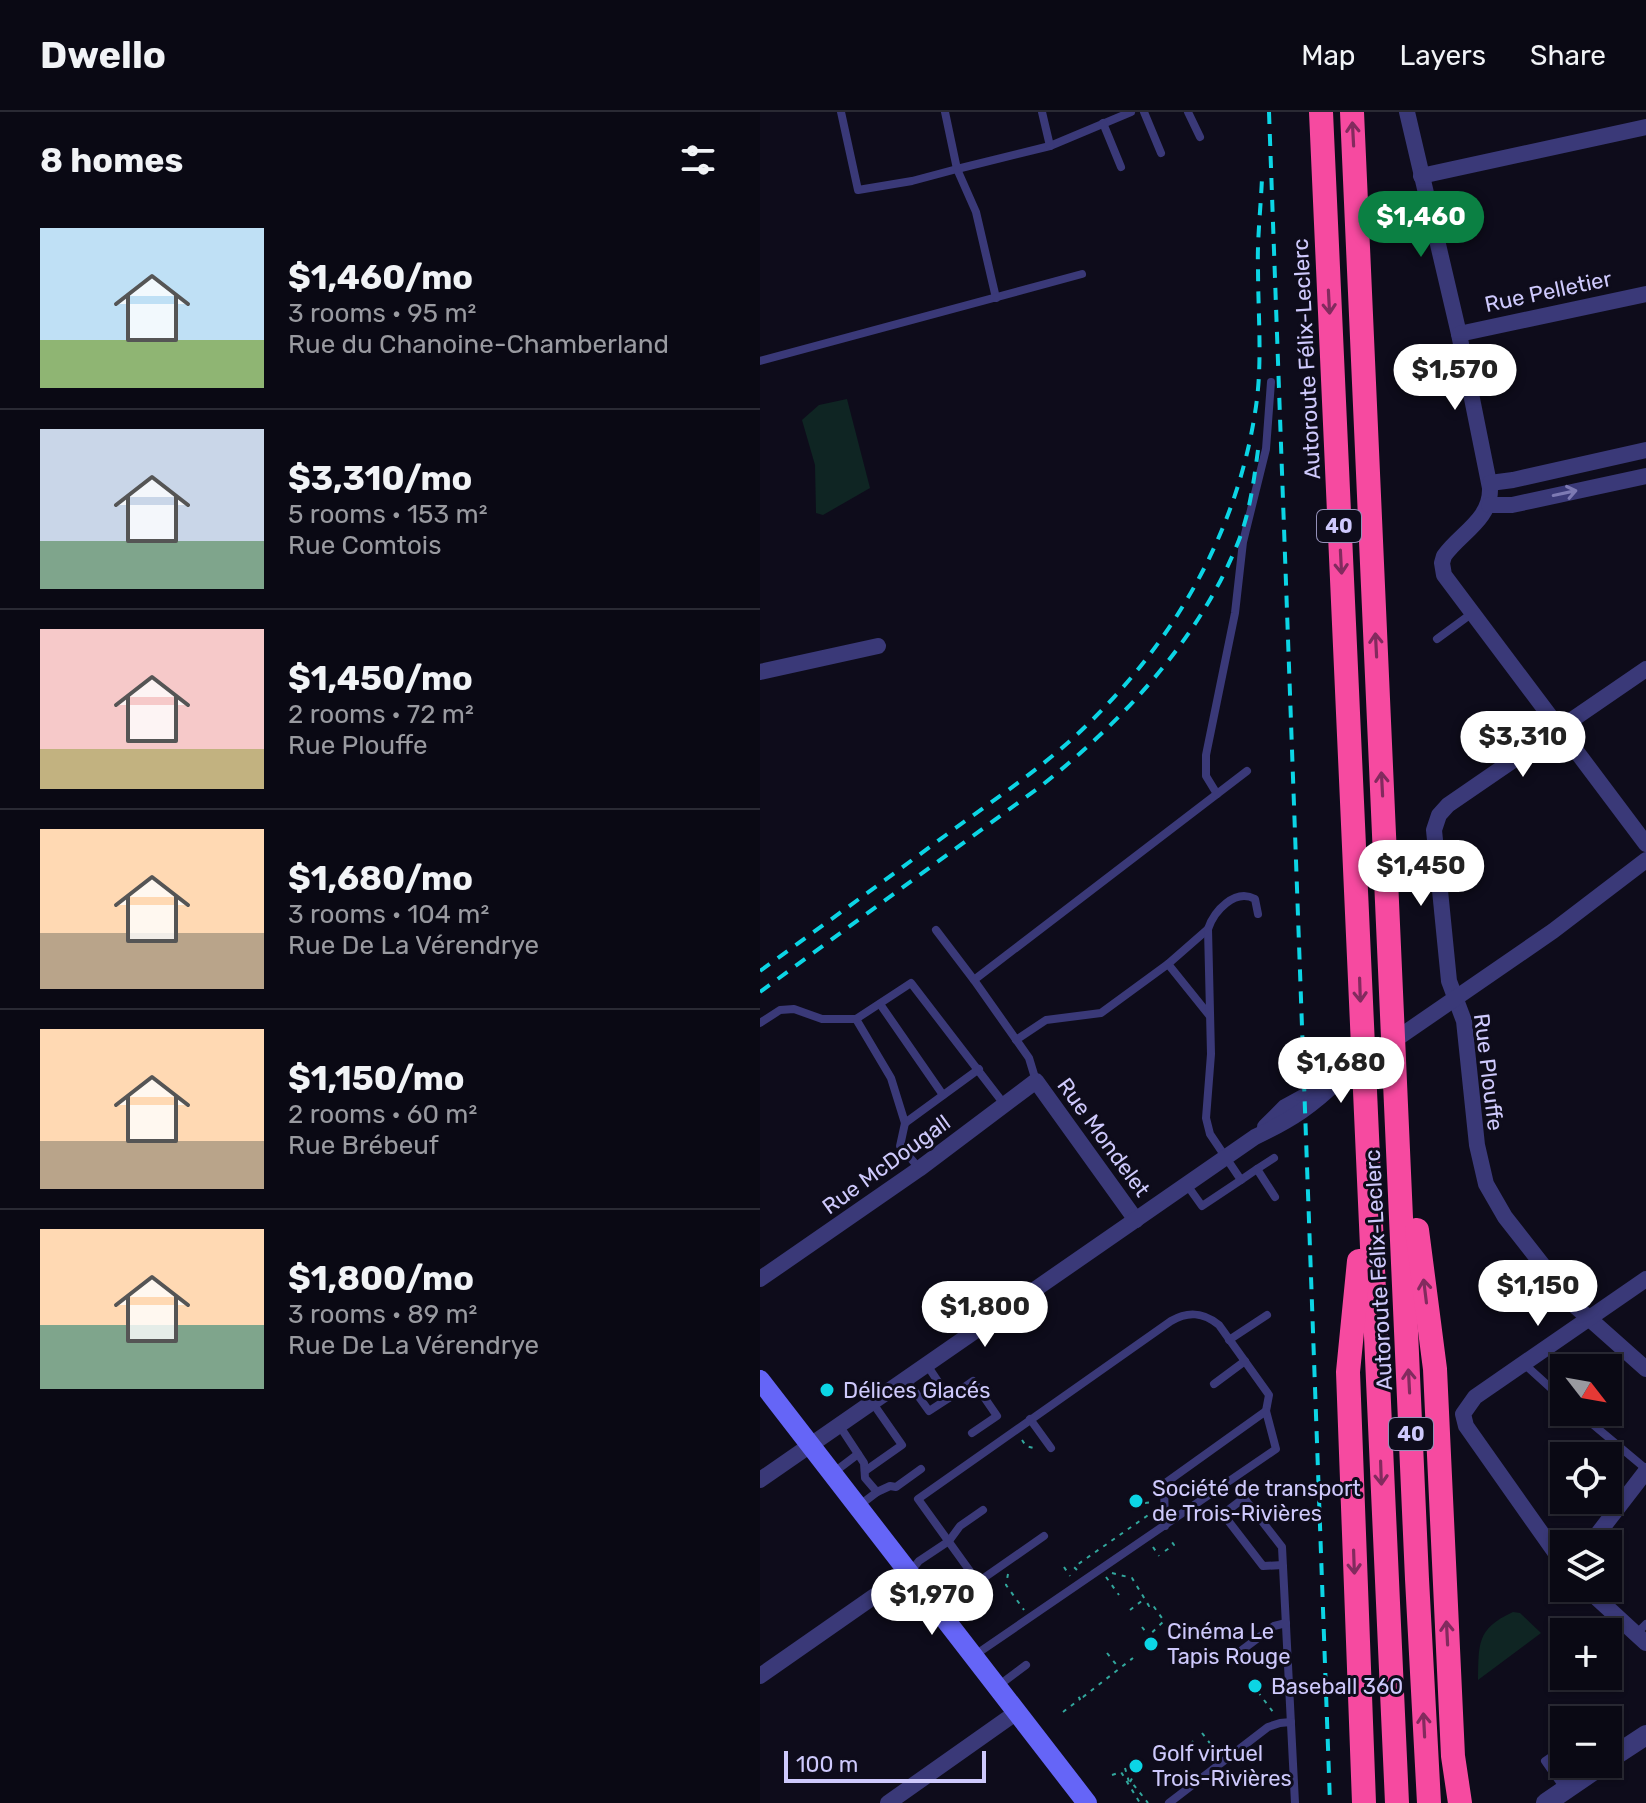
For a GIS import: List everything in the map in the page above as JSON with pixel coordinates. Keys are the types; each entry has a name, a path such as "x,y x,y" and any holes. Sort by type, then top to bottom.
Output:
{"highway":[{"name":"Autoroute Félix-Leclerc","path":"1321,112 1362,1040 1353,1082 1367,1171 1397,1803"},
{"name":"Autoroute Félix-Leclerc","path":"1352,112 1429,1803"},
{"path":"1395,1065 1435,1369 1453,1756 1464,1800"},
{"path":"1364,1803 1348,1372 1367,1171"}],"main road":[{"path":"760,1380 1087,1803"}],"street":[{"path":"1407,112 1490,483 1489,505 1446,552 1442,563 1448,584 1646,844"},
{"path":"1421,176 1646,127"},
{"name":"Rue Pelletier","path":"1459,334 1646,294"},
{"path":"1490,483 1646,450"},
{"path":"1489,505 1512,505 1646,476"},
{"path":"760,672 878,646"},
{"path":"1560,728 1646,669"},
{"name":"Rue Plouffe","path":"1560,728 1448,805 1437,818 1435,840 1449,981 1464,1021 1477,1145 1489,1191 1574,1305 1646,1369"},
{"path":"760,1480 1255,1137 1293,1119 1353,1082 1455,999 1553,931 1646,860"},
{"name":"Rue McDougall","path":"760,1279 919,1169 1036,1081"},
{"name":"Rue Mondelet","path":"1036,1081 1136,1220"},
{"path":"1550,1545 1462,1417 1475,1397 1646,1279"},
{"path":"1601,1530 1646,1470"},
{"path":"760,1676 909,1572"},
{"path":"1604,1602 1643,1633"},
{"path":"888,1803 1017,1712"},
{"path":"1622,1751 1646,1735"},
{"path":"1546,1803 1583,1778"}],"lane":[{"path":"841,112 858,190 912,181 1050,146 1120,114 1131,112"},
{"path":"945,112 957,169 976,212 996,298"},
{"path":"1042,112 1050,146"},
{"path":"1144,112 1161,153"},
{"path":"1188,112 1200,137"},
{"path":"1103,123 1121,167"},
{"path":"760,361 1082,274"},
{"path":"1217,794 1206,776 1206,755 1235,613 1243,542 1266,449 1271,382"},
{"path":"1437,639 1471,614"},
{"path":"974,980 1247,771"},
{"path":"1241,1180 1210,1134 1205,1111 1211,1054 1208,929 1224,905 1241,896 1255,899 1258,914"},
{"path":"1016,1040 1046,1020 1101,1013 1168,964 1208,929"},
{"path":"936,930 1029,1058 1036,1081"},
{"path":"1168,964 1210,1015"},
{"path":"760,1023 780,1010 794,1009 822,1019 856,1019 911,983 1005,1104"},
{"path":"880,1004 943,1095"},
{"path":"856,1019 891,1078 905,1123 900,1146 919,1169"},
{"path":"905,1123 979,1069"},
{"path":"1187,1185 1202,1206 1274,1158"},
{"path":"1257,1169 1275,1197"},
{"path":"974,1656 1276,1449 1266,1411 1269,1395 1219,1325 1206,1316 1192,1314 1177,1317 918,1499 985,1592"},
{"path":"1229,1340 1267,1315"},
{"path":"1214,1384 1245,1361"},
{"path":"1523,1363 1550,1387"},
{"path":"927,1365 949,1398"},
{"path":"906,1379 929,1411 973,1381 997,1416 972,1433"},
{"path":"853,1498 865,1474 904,1447 872,1402"},
{"path":"1165,1526 1164,1484 1266,1411"},
{"path":"1030,1419 1046,1449"},
{"path":"839,1425 864,1463 865,1474 877,1492"},
{"path":"1594,1426 1646,1470"},
{"path":"833,1473 858,1454"},
{"path":"853,1498 890,1486 896,1487 921,1469"},
{"path":"1283,1565 1263,1566 1223,1514 1244,1498 1282,1547 1283,1565 1286,1623 1295,1803"},
{"path":"909,1572 919,1561 949,1541 960,1526 983,1510"},
{"path":"978,1582 1044,1536"},
{"path":"1238,1653 1274,1626 1286,1623"},
{"path":"998,1686 1026,1665"},
{"path":"1169,1803 1268,1727 1291,1722"},
{"path":"1557,1778 1565,1790"}],"path":[{"path":"1020,1437 1026,1446 1046,1449"},
{"path":"1145,1503 1155,1502"},
{"path":"1063,1581 1077,1571 1074,1567 1155,1510"},
{"path":"1146,1516 1153,1525"},
{"path":"1165,1551 1174,1545 1170,1541"},
{"path":"1155,1551 1159,1556"},
{"path":"1064,1567 1070,1576"},
{"path":"1110,1573 1132,1578 1142,1592 1139,1593 1164,1621 1143,1641"},
{"path":"1008,1574 1006,1585 1025,1612"},
{"path":"1105,1576 1119,1595"},
{"path":"1130,1610 1144,1599"},
{"path":"1142,1627 1148,1635"},
{"path":"1107,1653 1119,1669"},
{"path":"1063,1712 1080,1699 1078,1696 1083,1697 1133,1658"},
{"path":"1258,1692 1272,1711"},
{"path":"1202,1733 1217,1754"},
{"path":"1192,1741 1207,1762"},
{"path":"1125,1768 1128,1787 1140,1803"},
{"path":"1112,1775 1121,1772 1148,1803"},
{"path":"1129,1782 1134,1779 1135,1773"}],"green space":[{"path":"847,399 870,488 823,515 816,513 815,465 802,420 819,405"},
{"path":"1513,1612 1520,1613 1541,1633 1478,1680 1480,1647 1486,1631"}],"railway":[{"path":"1269,112 1330,1803"},
{"path":"760,971 1056,753 1105,707 1166,632 1213,550 1231,506 1255,413 1259,377 1258,257 1262,177"},
{"path":"760,992 1041,786 1129,706 1181,644 1223,576 1246,518 1258,450"}],"place":[{"name":"Délices Glacés","path":"827,1390"},
{"name":"Société de transport de Trois-Rivières","path":"1136,1501"},
{"name":"Cinéma Le Tapis Rouge","path":"1151,1644"},
{"name":"Baseball 360","path":"1255,1686"},
{"name":"Golf virtuel Trois-Rivières","path":"1136,1766"}]}
